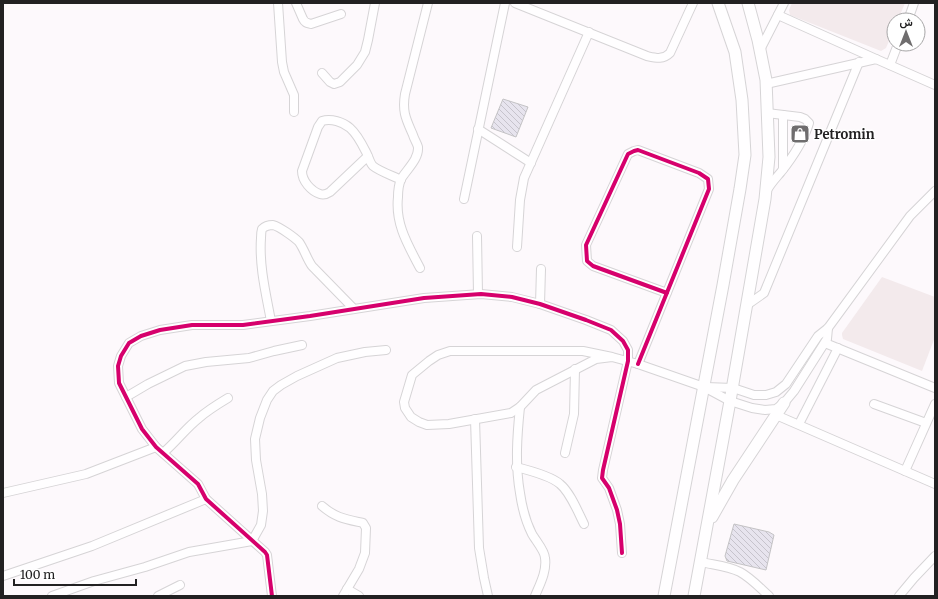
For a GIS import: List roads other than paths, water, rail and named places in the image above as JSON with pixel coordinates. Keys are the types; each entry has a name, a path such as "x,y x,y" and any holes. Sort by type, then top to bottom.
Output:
{"main road":[{"path":"664,596 704,387 745,155 742,100 735,52 718,3"},
{"path":"694,596 733,388 765,192 769,157 766,84 760,50 748,3"},
{"path":"708,524 733,480 784,403"}],"street":[{"path":"278,3 282,62 284,72 294,95 294,112"},
{"path":"296,3 304,22 311,24 342,14"},
{"path":"420,268 405,239 399,222 397,201 400,180 417,154 418,147 407,121 404,103 428,3"},
{"path":"464,198 505,3"},
{"path":"515,3 647,56 660,58 666,57 670,53 693,3"},
{"path":"760,50 784,3"},
{"path":"322,73 330,82 334,84 340,82 357,65 365,52 374,4"},
{"path":"778,15 935,85"},
{"path":"517,247 520,200 524,178 589,32"},
{"path":"890,65 895,52"},
{"path":"766,84 876,59"},
{"path":"746,305 764,293 859,62"},
{"path":"765,192 804,137 809,123 800,117 767,113"},
{"path":"782,170 783,115"},
{"path":"368,156 330,192 326,194 321,194 311,188 302,177 302,171 318,127 322,121 326,119 343,123 350,128 357,136 368,156 372,165 400,180"},
{"path":"478,129 531,163"},
{"path":"638,364 709,189 708,180 699,173 638,150 628,154 586,245 587,261 593,266 667,292"},
{"path":"704,387 733,388 754,395 766,395 776,392 786,384 818,336 828,328 910,216 935,191"},
{"path":"271,321 262,272 260,247 261,232 265,226 270,225 277,226 298,241 312,266 354,309"},
{"path":"477,236 478,294"},
{"path":"540,304 541,269"},
{"path":"272,596 267,555 265,552 206,499 198,484 156,447 142,429 119,383 118,366 121,356 129,343 141,336 160,330 192,325 243,325 424,298 478,294 512,297 540,304 611,330 623,341 628,350 628,361 602,478 609,488 617,510 620,524 622,553"},
{"path":"612,357 596,359 536,390 520,407 511,413 449,424 427,425 419,422 411,416 405,408 404,402 412,375 438,355 450,351 583,351 612,357 638,364 704,387 730,401 752,408 765,410 776,409 784,403 794,391 825,343 828,328"},
{"path":"825,343 935,388"},
{"path":"126,397 148,384 185,366 206,362 249,358 302,345"},
{"path":"799,424 838,348"},
{"path":"252,541 260,525 263,511 262,494 256,460 255,439 260,418 267,400 273,391 297,376 337,358 365,352 386,350"},
{"path":"565,453 574,414 575,370"},
{"path":"163,453 199,418 228,398"},
{"path":"874,404 926,423"},
{"path":"905,471 935,404"},
{"path":"520,407 516,467 520,494 525,516 532,533 546,556 545,568 535,596"},
{"path":"776,415 935,484"},
{"path":"475,419 479,548 488,596"},
{"path":"3,493 86,474 156,447"},
{"path":"516,467 542,475 559,483 566,490 584,524"},
{"path":"3,576 92,546 206,499"},
{"path":"322,506 340,518 363,524 366,528 365,553 359,569 345,593 360,596"},
{"path":"52,596 94,581 145,567 189,552 252,541"},
{"path":"899,596 935,556"},
{"path":"701,562 740,572 769,596"},
{"path":"158,596 180,585"}],"place":[{"name":"Petromin","path":"800,134"}]}
